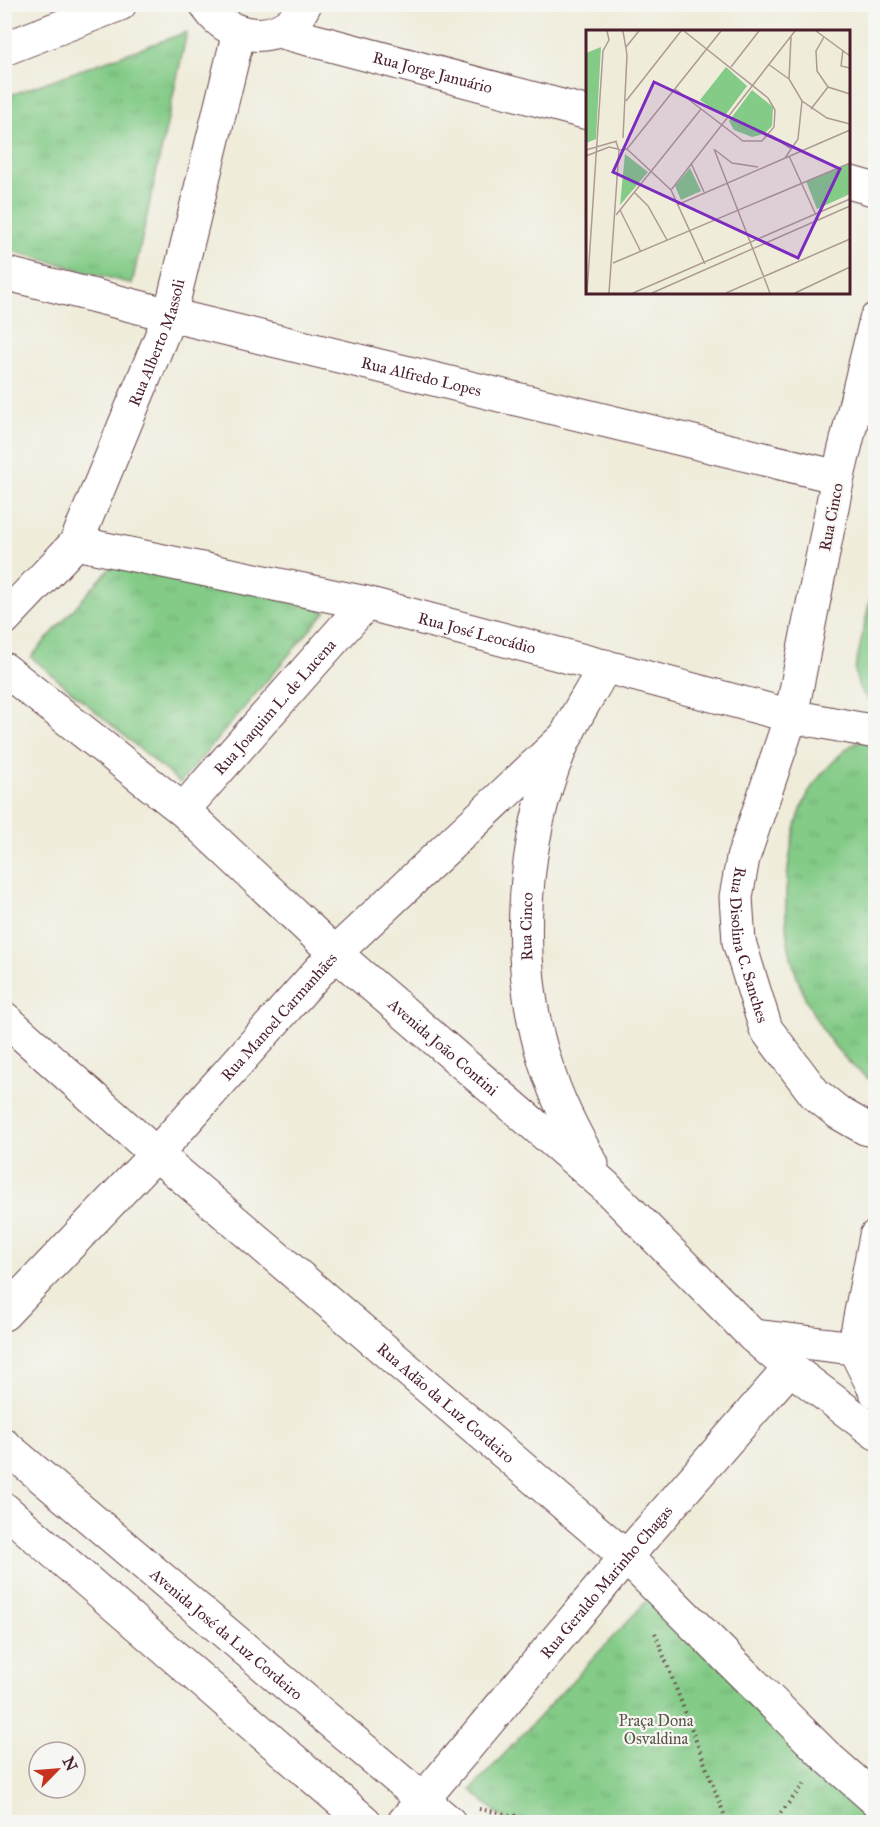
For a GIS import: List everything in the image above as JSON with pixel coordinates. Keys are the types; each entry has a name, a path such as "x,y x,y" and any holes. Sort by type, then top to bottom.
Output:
{"street":[{"path":"4,49 120,4"},
{"path":"206,4 210,12 221,23 239,32"},
{"path":"278,31 295,20 305,4"},
{"name":"Rua Jorge Januário","path":"239,32 258,35 278,31 586,112"},
{"name":"Rua Alberto Massoli","path":"4,619 76,543 170,315 239,32"},
{"path":"850,182 876,189"},
{"name":"Rua Alfredo Lopes","path":"4,273 838,477"},
{"name":"Rua Cinco","path":"791,716 838,477 876,319"},
{"name":"Rua José Leocádio","path":"76,543 366,603 791,716 876,732"},
{"name":"Rua Joaquim L. de Lucena","path":"183,810 366,603"},
{"name":"Rua Cinco","path":"604,1185 566,1116 545,1064 530,998 525,931 529,863 543,798 567,735 605,666"},
{"name":"Avenida João Contini","path":"4,669 183,810 335,953 604,1185 753,1336 790,1368 876,1433"},
{"name":"Rua Disolina C. Sanches","path":"791,716 743,858 736,897 739,942 766,1029 815,1094 838,1113 865,1128 876,1131"},
{"name":"Rua Manoel Carmanhães","path":"4,1314 156,1154 335,953 567,735"},
{"name":"Rua Adão da Luz Cordeiro","path":"4,1018 156,1154 626,1557 827,1757 876,1800"},
{"path":"876,1236 865,1351 876,1392"},
{"path":"753,1336 865,1351"},
{"name":"Rua Geraldo Marinho Chagas","path":"413,1810 626,1557 790,1368"},
{"name":"Avenida José da Luz Cordeiro","path":"4,1445 413,1810 449,1822"},
{"path":"4,1509 364,1822"}],"path":[{"path":"651,1623 727,1822"},
{"path":"773,1822 827,1757"},
{"path":"413,1810 547,1822"}],"green space":[{"path":"187,32 132,284 5,249 5,97"},
{"path":"117,560 326,611 180,783 31,657"},
{"path":"875,578 875,706 861,690 855,669"},
{"path":"875,741 875,1083 846,1059 813,1013 792,961 788,942 786,896 796,825 812,787 826,769 848,748 859,742"},
{"name":"Praça Dona Osvaldina","path":"651,1596 875,1804 875,1822 507,1822 471,1790"}]}
